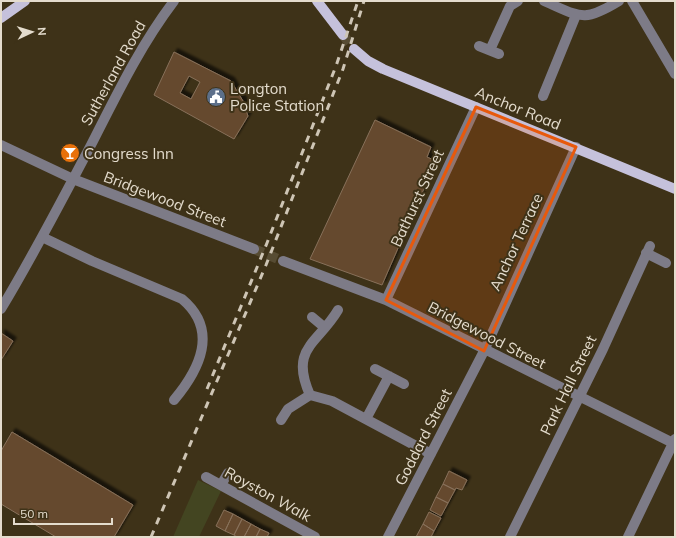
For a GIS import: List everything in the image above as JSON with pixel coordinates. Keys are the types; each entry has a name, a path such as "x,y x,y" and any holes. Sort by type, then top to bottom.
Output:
{"main road":[{"path":"1,18 25,1"},
{"path":"317,1 343,35"},
{"name":"Anchor Road","path":"354,49 368,61 383,69 675,188"}],"street":[{"name":"Sutherland Road","path":"1,309 42,237 132,64 152,31 174,1"},
{"path":"479,46 495,52 510,6 518,1"},
{"path":"544,1 576,15 592,15 599,13 619,1"},
{"path":"632,1 675,74"},
{"path":"542,96 576,15"},
{"name":"Bathurst Street","path":"386,300 476,107"},
{"name":"Bridgewood Street","path":"1,145 73,179 254,249"},
{"name":"Anchor Terrace","path":"484,351 576,147"},
{"path":"42,237 92,262 182,299 189,305 198,317 202,327 201,351 191,377 174,400"},
{"name":"Park Hall Street","path":"510,537 579,398 648,250 666,263"},
{"name":"Bridgewood Street","path":"283,261 386,300 579,398 674,441"},
{"path":"310,395 304,382 302,360 309,346 324,327 332,320 338,310"},
{"path":"312,317 324,327"},
{"name":"Goddard Street","path":"388,537 484,351"},
{"path":"375,369 404,384"},
{"path":"366,419 389,376"},
{"path":"281,420 288,409 310,395 332,401 431,454"},
{"path":"628,537 674,441"},
{"path":"221,485 228,473"},
{"name":"Royston Walk","path":"206,477 315,537"}],"highlighted area":[{"path":"476,107 576,147 484,351 386,300"}],"green space":[{"path":"198,480 221,491 199,537 173,537"}],"building":[{"name":"Longton Police Station","path":"174,52 231,81 243,101 248,116 234,139 154,95","holes":["189,76 200,82 191,99 180,93"]},
{"path":"375,120 431,147 427,157 436,161 382,285 310,259"},
{"path":"1,333 13,341 1,360"},
{"path":"12,432 133,505 114,537 56,537 1,504 1,451"},
{"path":"449,471 467,480 462,490 456,488 455,490 443,484"},
{"path":"443,484 455,490 448,503 436,497"},
{"path":"436,497 448,503 441,516 430,510"},
{"path":"224,510 233,514 225,531 216,526"},
{"path":"429,512 441,518 434,531 423,524"},
{"path":"233,514 242,519 234,535 225,531"},
{"path":"242,519 251,524 244,537 237,537 234,535"},
{"path":"251,524 260,529 256,537 244,537"},
{"path":"423,524 434,531 431,537 416,537"},
{"path":"260,529 269,533 267,537 256,537"}],"tunnel":[{"path":"343,35 354,49"},
{"path":"254,249 283,261"}],"railway":[{"path":"207,389 267,243 336,66 358,1"},
{"path":"151,537 266,265 343,69 364,1"}],"place":[{"name":"Longton Police Station","path":"216,97"},
{"name":"Congress Inn","path":"70,153"}]}
